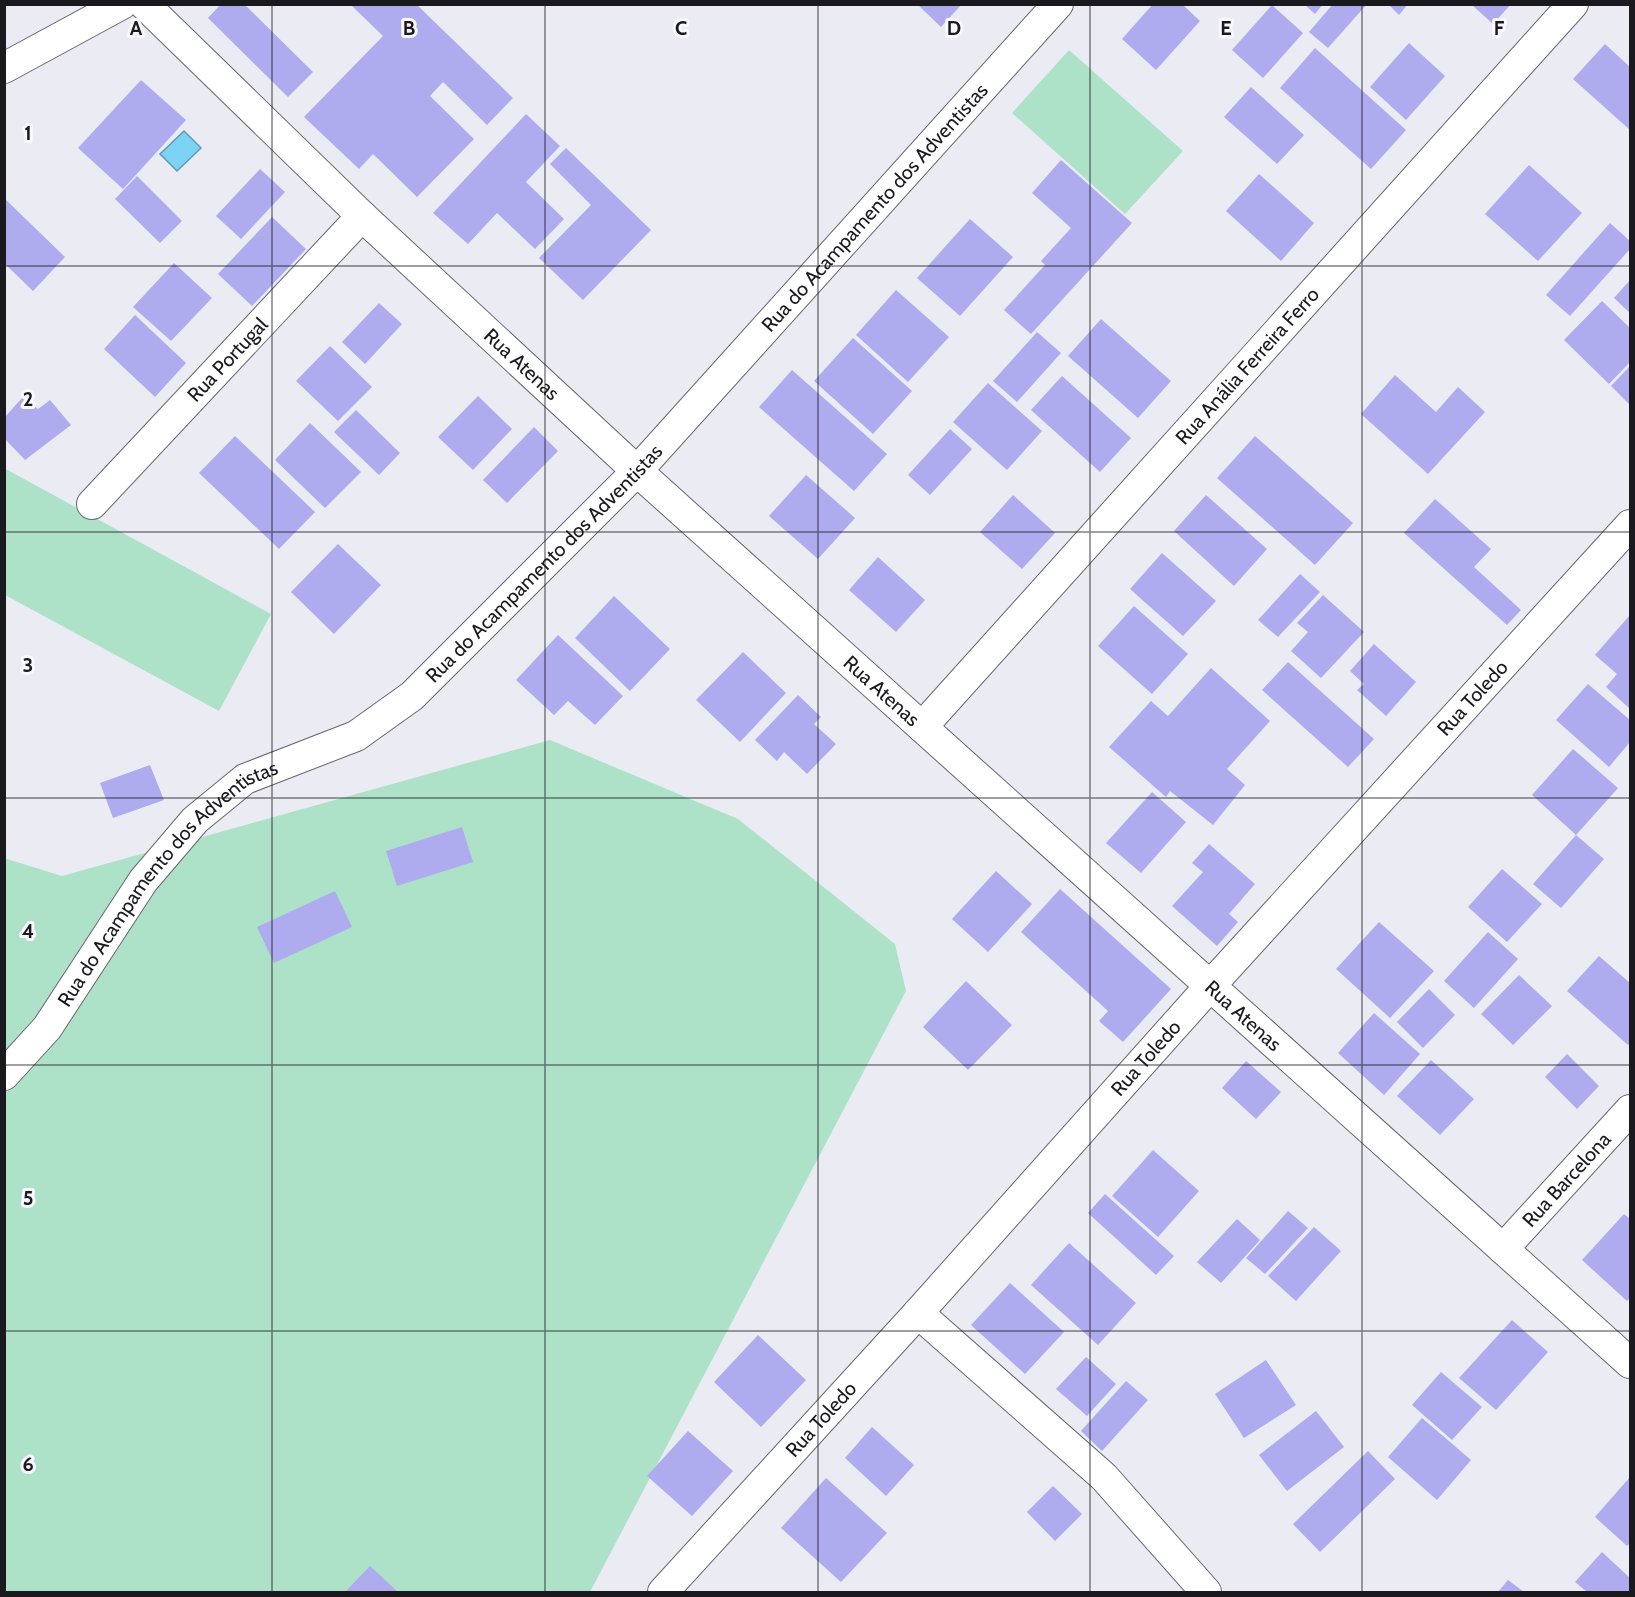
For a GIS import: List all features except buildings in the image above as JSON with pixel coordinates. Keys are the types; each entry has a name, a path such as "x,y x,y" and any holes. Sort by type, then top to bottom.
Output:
{"street":[{"path":"4,68 122,4"},
{"name":"Rua Atenas","path":"144,4 362,216 637,471 1630,1363"},
{"name":"Rua do Acampamento dos Adventistas","path":"4,1075 47,1028 143,881 195,820 245,779 356,736 412,696 637,471 1058,4"},
{"name":"Rua Anália Ferreira Ferro","path":"922,727 1573,4"},
{"name":"Rua Portugal","path":"92,504 362,216"},
{"name":"Rua Toledo","path":"663,1593 918,1313 1210,986 1630,525"},
{"name":"Rua Barcelona","path":"1503,1249 1630,1110"},
{"path":"918,1313 1104,1477 1206,1593"}],"green space":[{"path":"1069,50 1183,151 1125,214 1012,113"},
{"path":"4,468 271,614 219,711 5,595"},
{"path":"550,740 738,819 895,944 906,991 590,1592 5,1592 4,858 62,876"}],"water":[{"path":"184,131 201,148 177,171 160,154"}]}
